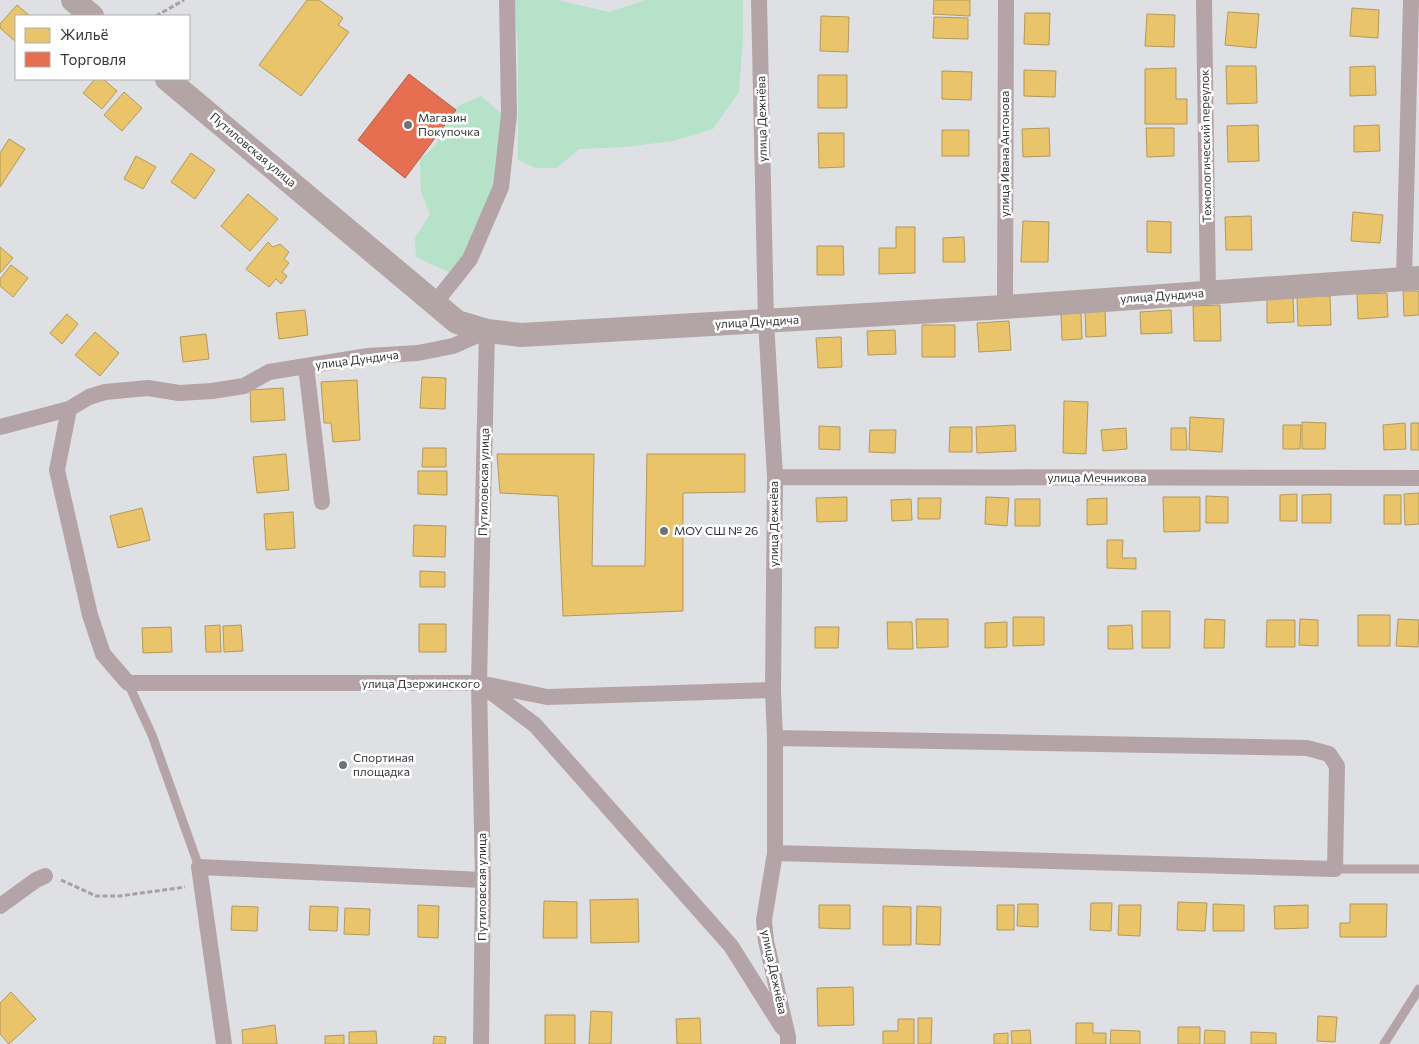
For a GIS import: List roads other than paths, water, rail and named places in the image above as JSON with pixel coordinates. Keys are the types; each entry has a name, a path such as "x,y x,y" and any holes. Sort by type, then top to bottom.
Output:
{"street":[{"path":"73,0 91,15"},
{"path":"435,303 470,259 501,187 509,116 507,0"},
{"name":"улица Дежнёва","path":"759,0 766,321 775,477 773,690 775,853 764,920 766,941 790,1042"},
{"name":"улица Ивана Антонова","path":"1005,307 1006,0"},
{"name":"Технологический переулок","path":"1204,0 1208,293"},
{"path":"1411,0 1412,278"},
{"name":"Путиловская улица","path":"168,80 457,322 487,331 480,683 483,880 481,1044"},
{"name":"улица Дундича","path":"0,428 69,410 88,397 105,392 148,388 180,393 244,386 269,372 368,356 418,353 453,346 487,331 521,335 766,321 1005,307 1412,278"},
{"path":"306,366 322,502"},
{"path":"69,410 57,470 90,615 103,654 128,683"},
{"name":"улица Мечникова","path":"775,477 1419,478"},
{"name":"улица Дзержинского","path":"128,683 480,683 547,697 773,690"},
{"path":"480,683 534,725 731,946 790,1042"},
{"path":"775,738 1307,748 1329,754 1337,766 1334,869 775,853"},
{"path":"224,1044 199,867 483,880"},
{"path":"0,906 36,880 45,876"}],"lane":[{"path":"128,683 152,735 199,867"},
{"path":"1334,869 1419,869"},
{"path":"1384,1044 1419,989"}],"place":[{"name":"Магазин Покупочка","path":"408,125"},
{"name":"МОУ СШ № 26","path":"664,531"},
{"name":"Спортиная площадка","path":"343,765"}]}
